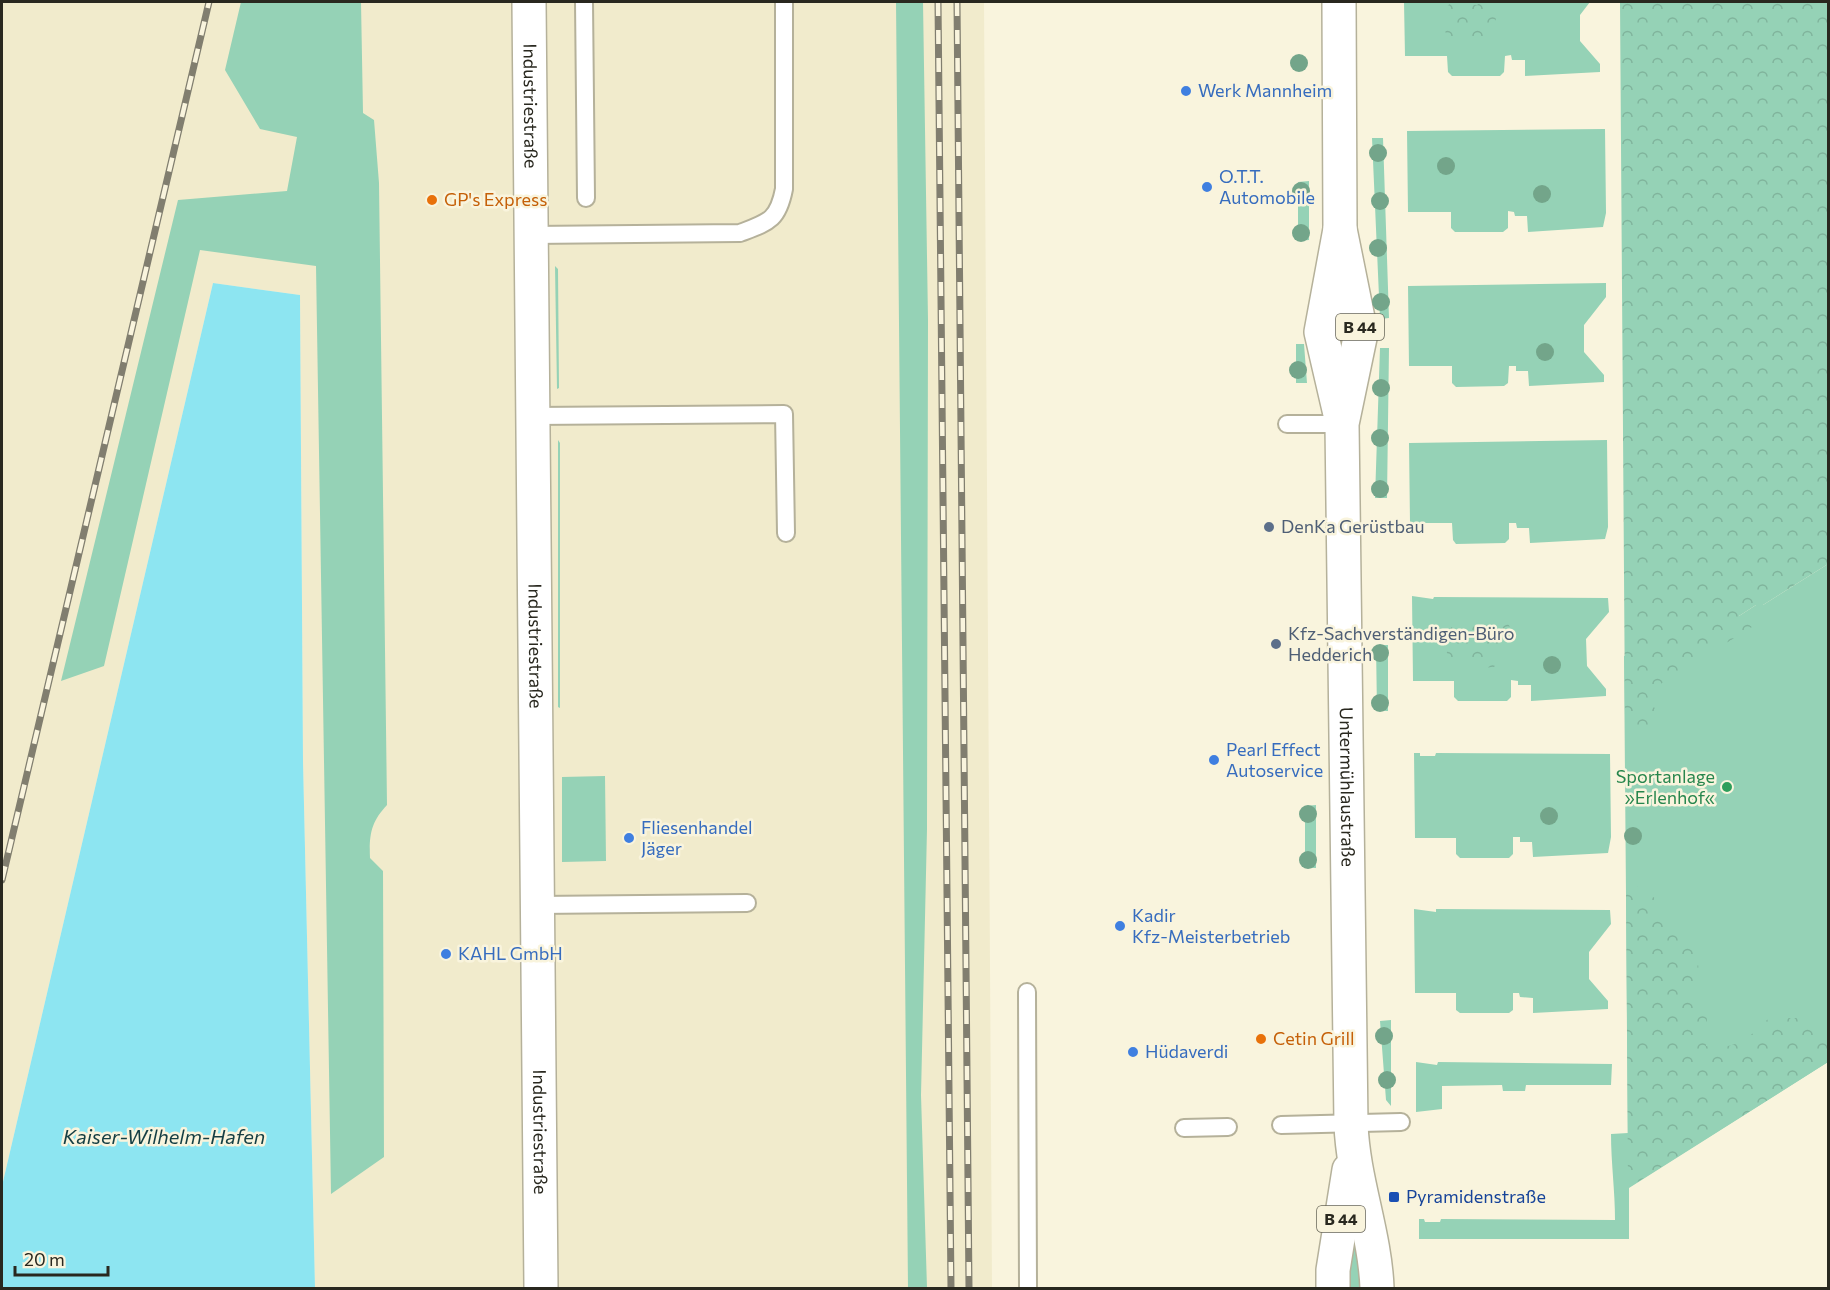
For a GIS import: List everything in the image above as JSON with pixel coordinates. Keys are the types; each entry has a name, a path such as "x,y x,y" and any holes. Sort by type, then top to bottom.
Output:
{"main road":[{"name":"Industriestraße","path":"529,2 541,1288"},
{"name":"Untermühlaustraße","path":"1334,1288 1333,1270 1351,1137 1342,424 1361,333 1340,229 1339,2"},
{"name":"Untermühlaustraße","path":"1351,1137 1376,1264 1377,1288"}],"lane":[{"path":"584,2 586,198"},
{"path":"531,236 741,233 763,225 780,210 784,189 784,2"},
{"path":"533,416 784,414 786,533"},
{"path":"1287,424 1342,424"},
{"path":"537,905 747,903"},
{"path":"1027,992 1028,1288"},
{"path":"1281,1125 1351,1137 1401,1122"},
{"path":"1184,1128 1228,1127"}],"shaded area":[{"path":"2,2 984,2 992,1288 315,1288 303,761 300,295 213,283 2,1186"}],"green space":[{"path":"241,2 361,2 363,113 374,120 379,183 387,805 374,823 370,858 383,871 384,1157 331,1194 316,266 200,250 104,666 61,681 178,200 287,191 297,137 260,129 225,70"},
{"path":"896,2 923,2 928,320 927,829 921,1095 927,1288 908,1288"},
{"path":"1404,2 1590,2 1580,15 1580,41 1600,64 1600,72 1525,76 1525,60 1512,60 1511,55 1505,56 1504,72 1500,76 1452,76 1448,72 1447,56 1405,56"},
{"path":"1452,2 1477,5 1481,2 1494,6 1496,21 1494,34 1486,43 1472,49 1466,43 1448,43 1446,7"},
{"path":"1620,2 1828,2 1828,564 1763,605 1756,605 1739,616 1752,627 1646,693 1658,714 1647,731 1625,717"},
{"path":"1605,129 1606,213 1603,227 1528,232 1527,216 1515,216 1514,212 1508,211 1508,228 1503,232 1455,232 1451,228 1451,212 1408,212 1407,131"},
{"path":"1372,138 1383,138 1389,318 1380,319"},
{"path":"1309,181 1309,240 1298,241 1298,182"},
{"path":"555,266 558,269 559,388 557,389"},
{"path":"1606,283 1606,297 1584,325 1584,352 1604,375 1604,382 1529,386 1528,371 1516,371 1516,366 1509,366 1508,383 1504,386 1456,387 1452,383 1452,366 1409,366 1408,286"},
{"path":"1296,344 1304,344 1307,383 1296,383"},
{"path":"1380,348 1389,348 1387,498 1375,498"},
{"path":"558,440 560,443 560,708 558,707"},
{"path":"1607,440 1608,527 1605,539 1530,543 1529,528 1517,528 1516,523 1509,523 1509,539 1505,543 1456,544 1453,540 1452,523 1410,523 1409,443"},
{"name":"Sportanlage »Erlenhof«","path":"1828,564 1828,1062 1629,1188 1629,1239 1419,1239 1419,1219 1424,1219 1425,1222 1440,1222 1441,1219 1615,1220 1611,1134 1628,1133 1624,656 1739,616 1756,605 1763,605"},
{"path":"1412,596 1433,599 1434,597 1608,598 1609,612 1586,639 1587,666 1606,689 1606,696 1531,701 1531,685 1518,685 1518,681 1511,680 1511,697 1507,701 1458,701 1454,697 1454,681 1413,681"},
{"path":"1508,623 1513,634 1501,638 1498,662 1494,667 1461,663 1447,653 1446,633 1452,627"},
{"path":"1376,645 1388,645 1388,711 1377,711"},
{"path":"1414,753 1420,753 1420,756 1435,756 1436,753 1610,754 1611,837 1608,853 1533,857 1532,842 1520,842 1520,837 1513,837 1513,854 1509,858 1460,858 1456,854 1456,838 1415,838"},
{"path":"605,776 606,861 562,862 562,777"},
{"path":"1316,805 1316,868 1305,868 1305,806"},
{"path":"1626,883 1644,889 1659,902 1672,930 1695,946 1700,977 1696,994 1707,1016 1706,1046 1726,1046 1741,1041 1755,1032 1769,1018 1798,1018 1821,1024 1828,1022 1828,1062 1628,1188"},
{"path":"1414,909 1436,912 1436,909 1610,910 1611,924 1589,952 1589,979 1608,1001 1608,1009 1533,1013 1533,998 1520,997 1519,993 1513,993 1513,1010 1509,1013 1460,1013 1456,1010 1456,993 1415,993"},
{"path":"1391,1020 1391,1106 1386,1100 1380,1021"},
{"path":"1416,1062 1437,1065 1438,1062 1612,1064 1611,1085 1526,1085 1525,1091 1503,1091 1502,1085 1442,1086 1442,1109 1416,1112"},
{"path":"1350,1197 1363,1288 1351,1288"}],"water":[{"name":"Kaiser-Wilhelm-Hafen","path":"213,283 300,295 303,761 315,1288 2,1288 2,1186"}],"railway":[{"path":"2,880 209,2"},
{"path":"938,2 951,1288"},
{"path":"957,2 969,1288"}],"place":[{"name":"Werk Mannheim","path":"1186,91"},
{"name":"O.T.T. Automobile","path":"1207,187"},
{"name":"GP's Express","path":"432,200"},
{"name":"DenKa Gerüstbau","path":"1269,527"},
{"name":"Kfz-Sachverständigen-Büro Hedderich","path":"1276,644"},
{"name":"Pearl Effect Autoservice","path":"1214,760"},
{"name":"Sportanlage »Erlenhof«","path":"1727,787"},
{"name":"Fliesenhandel Jäger","path":"629,838"},
{"name":"Kadir Kfz-Meisterbetrieb","path":"1120,926"},
{"name":"KAHL GmbH","path":"446,954"},
{"name":"Cetin Grill","path":"1261,1039"},
{"name":"Hüdaverdi","path":"1133,1052"},
{"name":"Pyramidenstraße","path":"1394,1197"}]}
